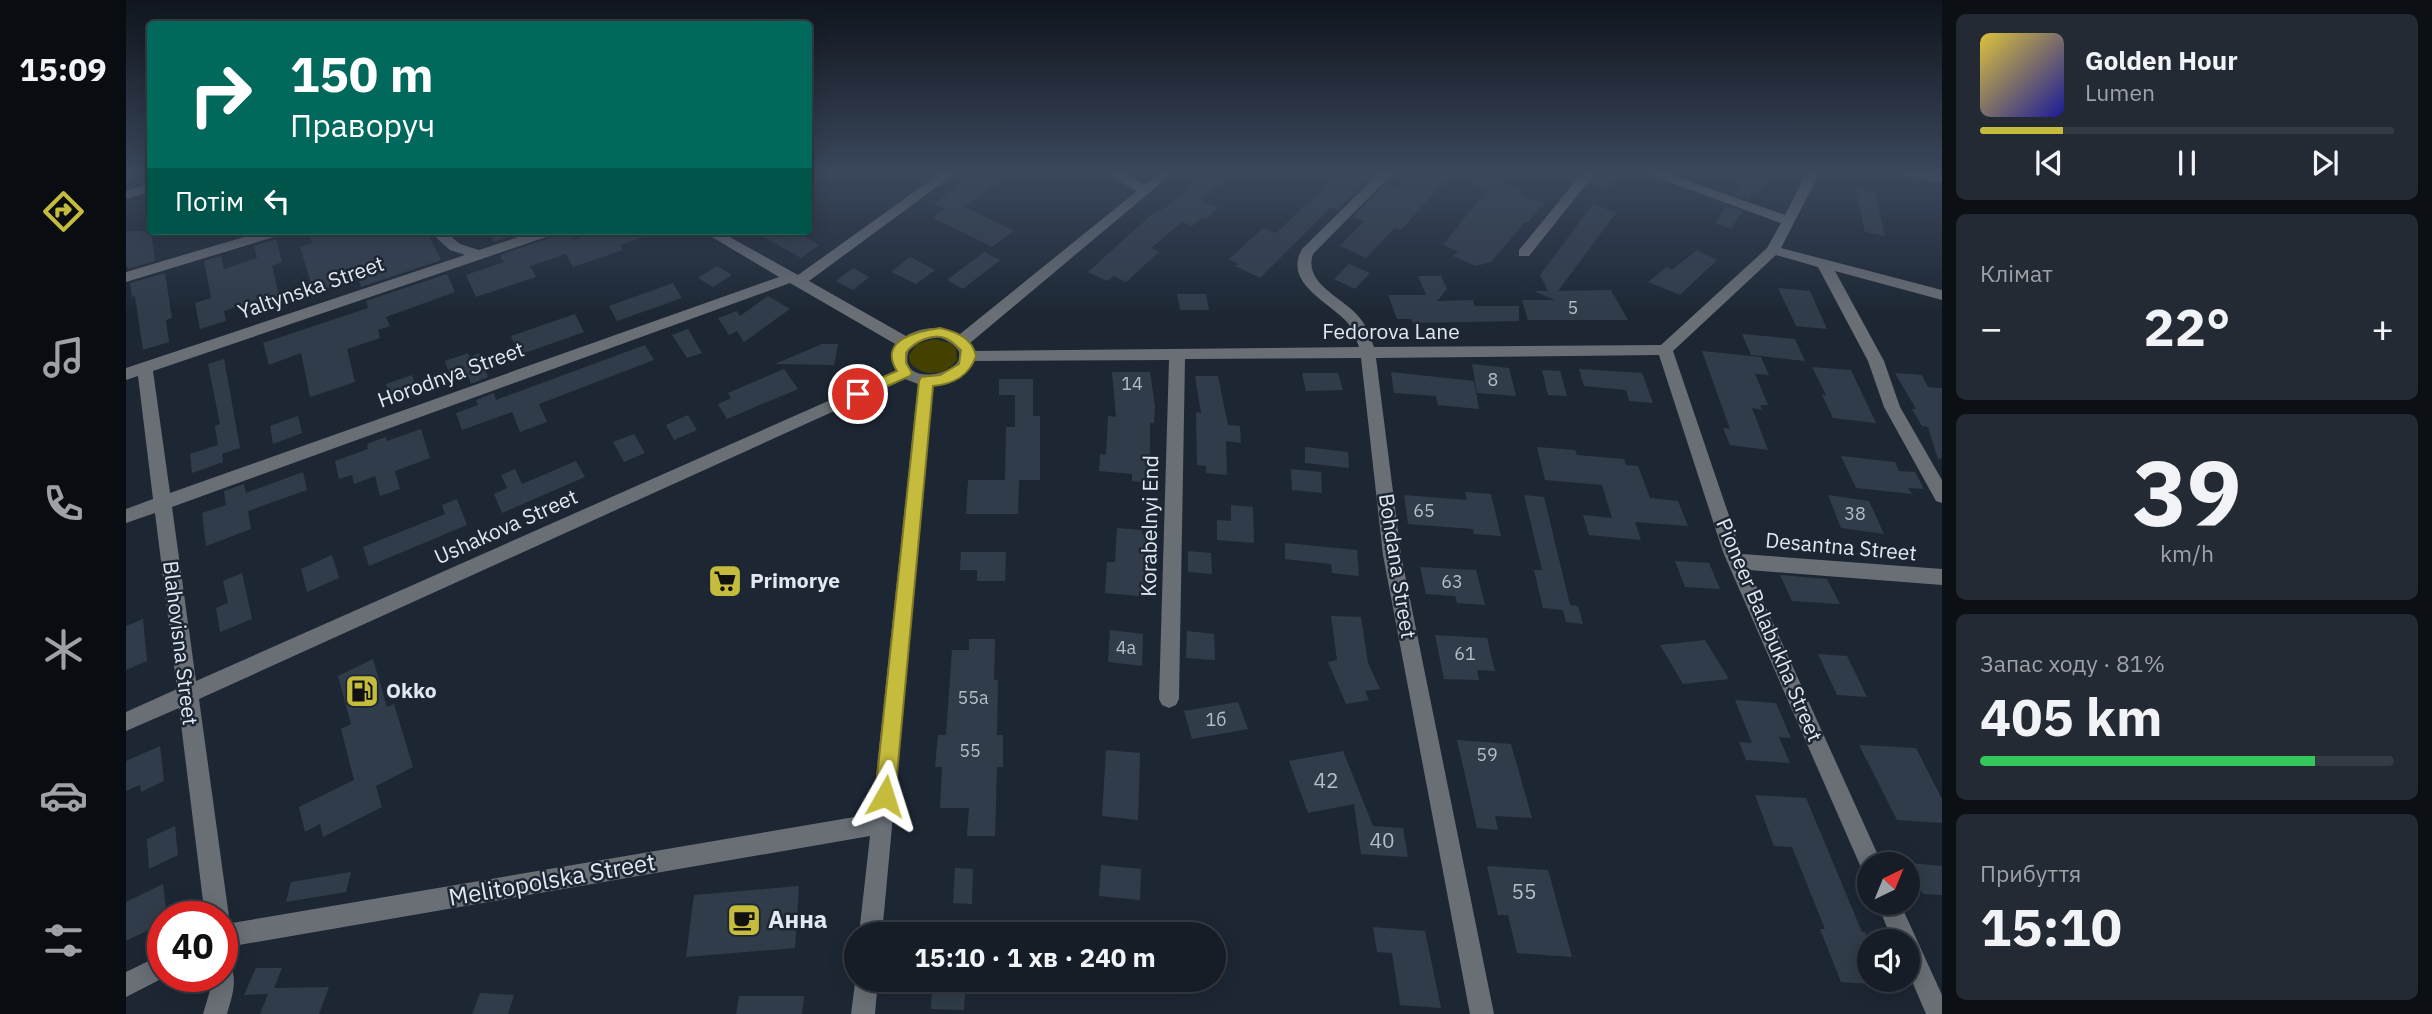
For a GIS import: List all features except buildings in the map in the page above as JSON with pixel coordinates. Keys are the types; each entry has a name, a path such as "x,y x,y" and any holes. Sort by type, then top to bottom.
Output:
{"street":[{"name":"Horodnya Street","path":"126,516 795,280 883,219"},
{"path":"965,349 940,332 928,333 906,343 899,353 899,363 905,373 926,381 942,380 955,375 965,366 965,349 1113,219"},
{"name":"Bohdana Street","path":"1340,219 1307,252 1302,261 1303,271 1309,280 1358,326 1368,353 1392,555 1482,1014"},
{"path":"1524,253 1551,219"},
{"path":"1665,350 1773,250 1789,221 1784,219"},
{"path":"126,277 266,235"},
{"path":"441,235 455,247 477,254"},
{"name":"Yaltynska Street","path":"126,374 537,235"},
{"path":"716,235 906,343"},
{"path":"447,264 455,253 455,247"},
{"path":"1773,250 1942,295"},
{"path":"1824,264 1876,361 1892,407 1942,496"},
{"name":"Fedorova Lane","path":"965,349 1177,354 1665,350"},
{"name":"Pioneer Balabukha Street","path":"1665,350 1736,561 1866,852"},
{"name":"Korabelnyi End","path":"1170,699 1177,354"},
{"name":"Blahovisna Street","path":"145,368 215,901"},
{"name":"Ushakova Street","path":"126,722 905,373"},
{"path":"872,922 926,381"},
{"name":"Desantna Street","path":"1736,561 1942,578"},
{"name":"Melitopolska Street","path":"238,933 882,822"},
{"path":"126,985 147,974"},
{"path":"1920,975 1938,1014"},
{"path":"215,1014 221,992"},
{"path":"863,1014 865,992"}],"shaded area":[{"path":"934,339 950,343 956,348 957,360 940,372 920,371 910,362 909,355 917,344"}],"place":[{"name":"Primorye","path":"725,581"},
{"name":"Okko","path":"362,691"},
{"name":"Анна","path":"744,920"}],"route":[{"path":"858,394 905,373 899,363 899,353 906,343 915,337 940,332 952,335 967,348 969,356 965,366 955,375 942,380 926,381 885,796"}]}
